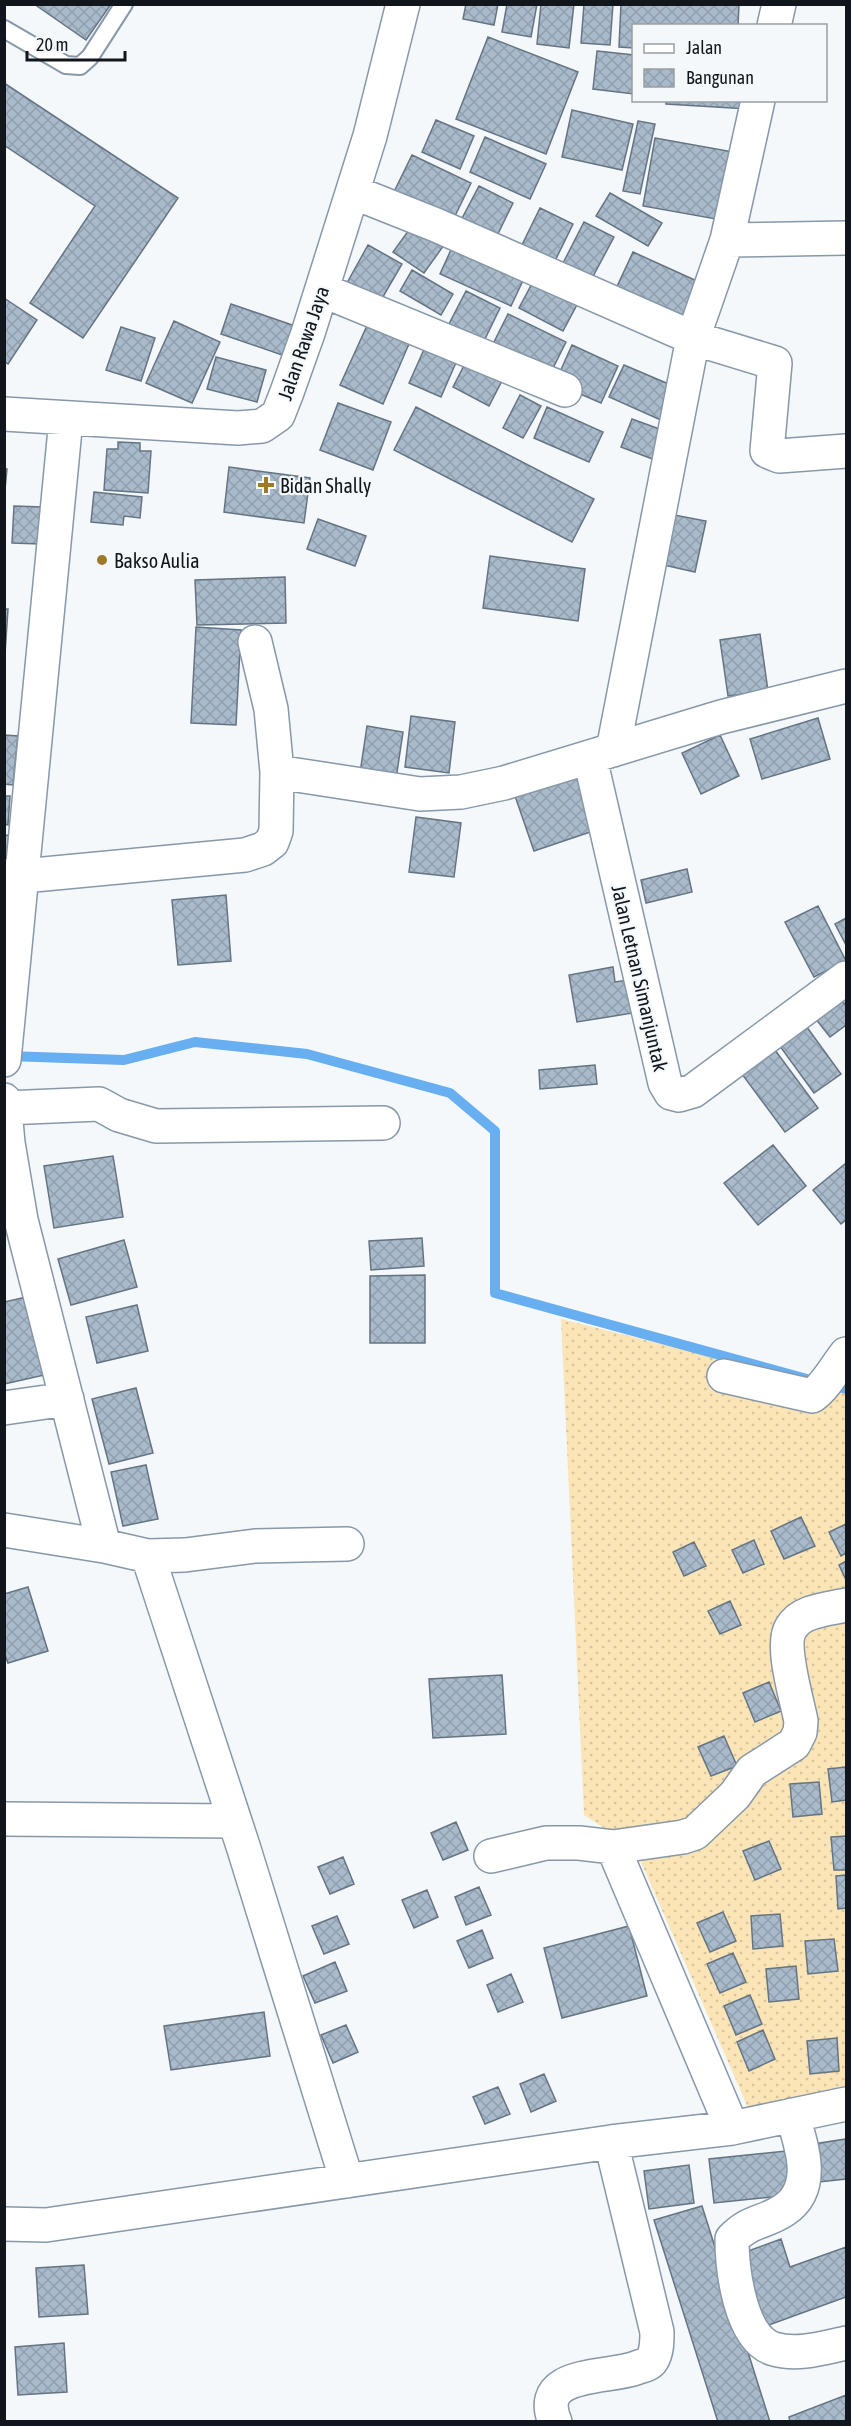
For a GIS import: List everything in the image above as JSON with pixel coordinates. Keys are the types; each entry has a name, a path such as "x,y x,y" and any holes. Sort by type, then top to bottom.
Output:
{"street":[{"name":"Jalan Rawa Jaya","path":"4,414 238,429 262,426 278,415 308,333 370,136 403,4"},
{"path":"774,24 779,4"},
{"path":"601,754 693,338 727,240 758,102"},
{"path":"352,192 436,225 693,338 775,363 766,448 770,454 779,456 846,451"},
{"path":"727,240 846,238"},
{"path":"322,290 565,390"},
{"path":"4,1060 14,876 32,758 66,419"},
{"path":"14,876 245,855 262,849 272,842 276,831 277,772 271,709 255,642"},
{"path":"277,772 420,794 461,792 504,783 721,717 846,686"},
{"name":"Jalan Letnan Simanjuntak","path":"601,754 645,1003 665,1083 671,1093 679,1095 693,1091 846,978"},
{"path":"4,1100 13,1221 68,1399 104,1546"},
{"path":"5,1108 99,1104 119,1115 156,1126 382,1123"},
{"path":"724,1376 799,1395 812,1396 833,1372"},
{"path":"4,1408 68,1399"},
{"path":"4,1530 104,1546 148,1556 185,1555 255,1546 347,1544"},
{"path":"148,1556 347,2181"},
{"path":"491,1856 546,1843 579,1843 613,1847 683,1837 694,1833 735,1795 752,1771 794,1744 800,1732 801,1721 787,1644 790,1628 799,1619 814,1612 846,1605"},
{"path":"4,1819 234,1821"},
{"path":"613,1847 732,2128"},
{"path":"4,2224 46,2225 612,2142 732,2128 846,2104"},
{"path":"792,2115 802,2147 805,2174 799,2196 784,2210 743,2227 732,2239 732,2264 747,2321 757,2339 773,2349 797,2352 846,2343"},
{"path":"555,2421 550,2401 555,2390 570,2382 648,2364 653,2359 656,2348 657,2332 612,2142"}],"lane":[{"path":"4,29 66,66 80,66 90,57 124,4"}],"shaded area":[{"path":"561,1319 846,1390 846,2086 749,2110 635,1848 584,1815"}],"building":[{"path":"38,4 111,4 86,40 37,6"},
{"path":"466,4 498,4 494,25 463,19"},
{"path":"507,4 537,4 531,37 502,32"},
{"path":"541,4 574,4 569,48 537,44"},
{"path":"584,4 613,4 610,45 581,43"},
{"path":"621,4 739,4 738,24 632,24 632,48 619,47"},
{"path":"488,37 578,72 546,154 456,119"},
{"path":"597,51 632,55 632,94 593,89"},
{"path":"4,83 178,198 83,338 30,303 95,206 4,145"},
{"path":"666,102 748,102 748,109 666,104"},
{"path":"572,110 633,124 622,170 562,157"},
{"path":"436,120 474,136 460,169 422,152"},
{"path":"638,121 655,124 640,194 623,191"},
{"path":"485,137 546,164 530,199 470,172"},
{"path":"655,138 739,153 727,221 643,206"},
{"path":"412,155 471,183 451,224 392,196"},
{"path":"479,186 513,203 493,244 458,226"},
{"path":"610,193 662,223 648,246 596,216"},
{"path":"540,208 573,224 553,265 520,249"},
{"path":"584,222 614,237 590,282 561,267"},
{"path":"414,223 444,245 424,273 393,252"},
{"path":"455,241 526,274 511,306 440,274"},
{"path":"368,245 402,264 380,302 347,283"},
{"path":"633,252 699,282 681,323 614,293"},
{"path":"412,270 453,294 441,315 400,291"},
{"path":"535,278 579,301 563,331 519,308"},
{"path":"466,291 500,308 484,341 449,324"},
{"path":"4,298 37,320 8,364 4,361"},
{"path":"231,304 298,327 288,357 221,334"},
{"path":"508,314 566,342 548,378 490,350"},
{"path":"370,319 412,337 383,404 340,385"},
{"path":"174,321 220,342 192,403 146,383"},
{"path":"121,327 155,338 141,381 106,370"},
{"path":"426,345 458,358 441,397 409,383"},
{"path":"572,345 618,366 601,403 555,383"},
{"path":"471,352 507,371 489,406 453,387"},
{"path":"216,357 266,370 257,402 207,389"},
{"path":"624,365 678,388 663,421 609,397"},
{"path":"520,395 541,406 523,438 503,428"},
{"path":"338,403 391,422 373,470 320,450"},
{"path":"416,407 594,499 572,542 394,450"},
{"path":"547,407 603,432 589,462 534,438"},
{"path":"632,419 665,431 655,460 621,447"},
{"path":"118,442 140,443 140,451 151,451 148,493 104,490 107,449 118,449"},
{"path":"229,467 310,478 304,523 224,512"},
{"path":"4,468 7,469 4,500"},
{"path":"94,492 142,497 140,518 124,516 123,525 91,522"},
{"path":"14,506 42,507 40,544 12,543"},
{"path":"669,514 706,521 695,572 659,564"},
{"path":"318,519 366,536 355,566 307,549"},
{"path":"490,556 585,569 578,621 483,608"},
{"path":"285,577 286,623 197,625 195,580"},
{"path":"4,609 8,609 4,669"},
{"path":"196,627 241,630 236,725 191,723"},
{"path":"760,634 768,691 728,696 720,640"},
{"path":"411,716 455,722 449,773 405,767"},
{"path":"818,718 830,759 762,779 750,739"},
{"path":"367,726 403,732 396,779 360,773"},
{"path":"4,735 18,736 13,785 4,784"},
{"path":"720,735 739,776 701,794 682,753"},
{"path":"587,773 605,827 534,851 515,796"},
{"path":"4,796 10,796 8,825 4,824"},
{"path":"416,817 461,823 454,877 409,872"},
{"path":"4,835 14,836 4,872"},
{"path":"687,869 692,892 646,903 641,880"},
{"path":"226,895 231,961 178,965 172,900"},
{"path":"818,906 846,961 814,977 785,922"},
{"path":"846,918 846,945 835,924"},
{"path":"613,967 615,982 634,979 639,1012 577,1022 569,975"},
{"path":"837,993 846,1006 846,1025 830,1037 811,1013"},
{"path":"801,1019 841,1074 814,1093 774,1038"},
{"path":"769,1042 818,1108 785,1132 736,1066"},
{"path":"595,1065 597,1084 540,1089 539,1070"},
{"path":"773,1145 806,1186 758,1225 724,1183"},
{"path":"113,1156 123,1217 54,1228 44,1166"},
{"path":"845,1164 846,1220 841,1224 813,1190"},
{"path":"422,1238 424,1266 371,1270 369,1241"},
{"path":"124,1240 137,1287 71,1305 58,1259"},
{"path":"425,1275 425,1343 370,1343 370,1276"},
{"path":"31,1296 49,1374 4,1384 4,1302"},
{"path":"137,1305 148,1351 97,1363 86,1317"},
{"path":"136,1388 153,1453 109,1464 92,1399"},
{"path":"146,1465 158,1519 123,1526 111,1472"},
{"path":"801,1517 815,1546 784,1559 771,1531"},
{"path":"846,1524 846,1553 841,1556 829,1532"},
{"path":"754,1540 764,1564 743,1573 732,1550"},
{"path":"694,1542 706,1566 684,1576 673,1552"},
{"path":"846,1561 846,1580 839,1565"},
{"path":"28,1587 48,1651 8,1663 4,1652 4,1594"},
{"path":"730,1601 741,1625 720,1634 708,1611"},
{"path":"502,1675 506,1734 433,1738 429,1679"},
{"path":"769,1682 781,1711 755,1722 743,1693"},
{"path":"724,1736 737,1766 711,1776 698,1747"},
{"path":"846,1767 846,1800 832,1802 828,1769"},
{"path":"819,1782 822,1814 793,1817 790,1784"},
{"path":"456,1822 468,1850 443,1860 431,1833"},
{"path":"846,1836 846,1870 834,1870 831,1837"},
{"path":"769,1841 781,1869 755,1880 743,1851"},
{"path":"343,1857 354,1884 330,1894 318,1867"},
{"path":"846,1875 846,1908 838,1909 836,1876"},
{"path":"479,1887 491,1915 466,1925 455,1897"},
{"path":"427,1890 438,1917 414,1928 402,1900"},
{"path":"723,1912 736,1941 710,1952 697,1923"},
{"path":"780,1914 783,1946 753,1949 751,1916"},
{"path":"337,1916 349,1944 324,1954 312,1926"},
{"path":"629,1926 647,1996 562,2018 544,1948"},
{"path":"482,1930 493,1958 469,1968 457,1941"},
{"path":"834,1939 838,1971 808,1974 805,1941"},
{"path":"733,1953 746,1982 720,1993 707,1964"},
{"path":"335,1962 347,1991 315,2003 303,1976"},
{"path":"796,1966 799,1999 769,2002 766,1969"},
{"path":"511,1974 523,2002 498,2012 487,1985"},
{"path":"750,1995 762,2024 736,2035 724,2006"},
{"path":"264,2012 270,2056 171,2070 164,2026"},
{"path":"346,2025 358,2052 333,2063 321,2035"},
{"path":"763,2030 775,2059 749,2071 737,2042"},
{"path":"837,2038 839,2071 810,2074 807,2041"},
{"path":"544,2074 556,2101 531,2112 520,2084"},
{"path":"498,2087 510,2114 485,2124 473,2097"},
{"path":"846,2139 846,2179 819,2182 814,2144"},
{"path":"786,2151 791,2195 714,2203 709,2159"},
{"path":"689,2165 694,2203 649,2209 644,2171"},
{"path":"702,2206 770,2422 718,2422 654,2220"},
{"path":"781,2239 790,2267 846,2247 846,2297 766,2326 740,2254"},
{"path":"84,2265 88,2314 39,2317 36,2268"},
{"path":"64,2343 67,2392 18,2395 15,2347"},
{"path":"846,2395 846,2422 790,2422 789,2417"}],"waterway":[{"path":"8,1056 124,1060 195,1042 307,1054 450,1093 495,1131 495,1293 807,1379"},
{"path":"828,1384 846,1389"}],"place":[{"name":"Bidan Shally","path":"266,485"},
{"name":"Bakso Aulia","path":"102,560"}]}
